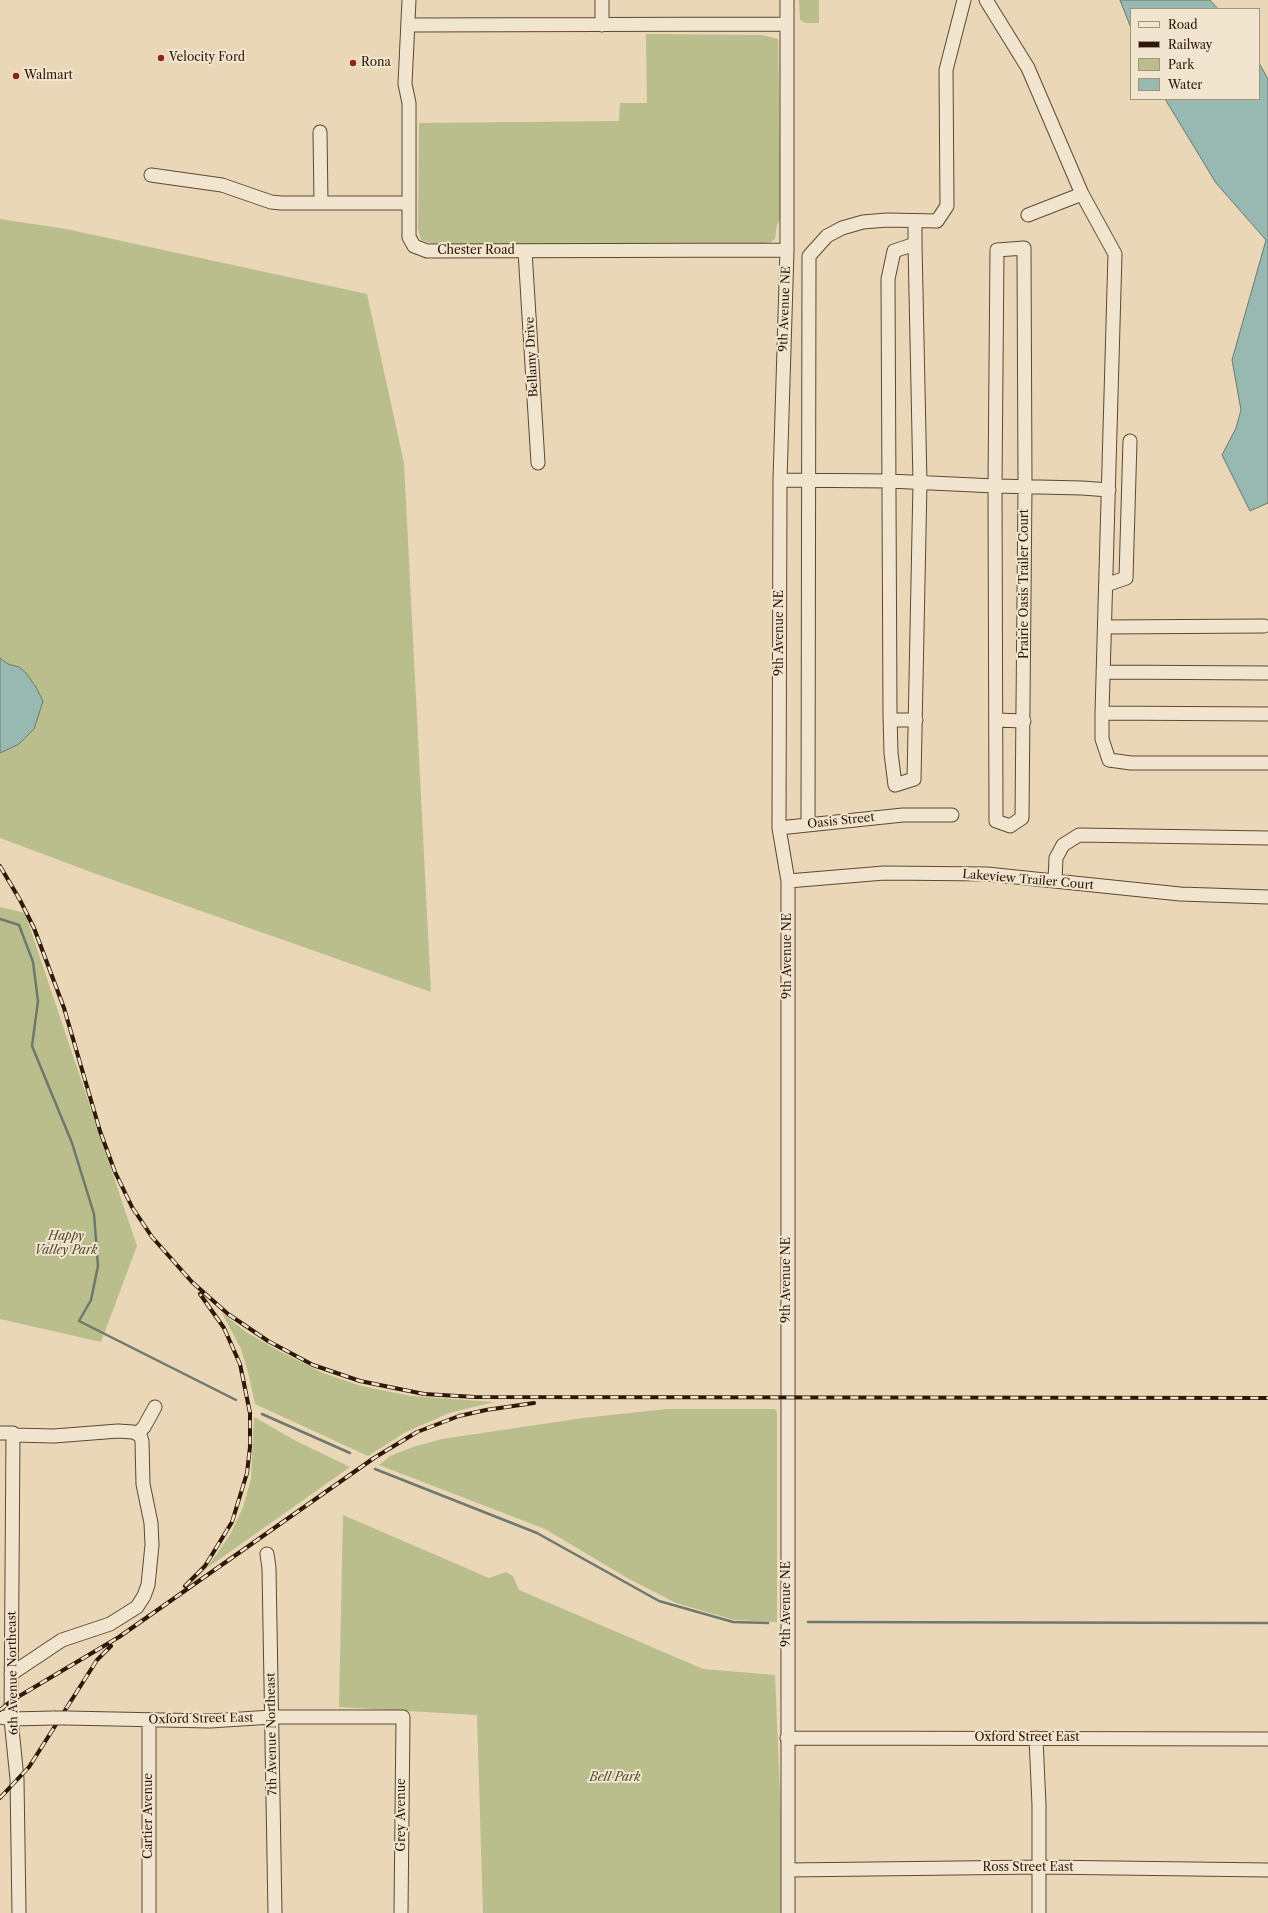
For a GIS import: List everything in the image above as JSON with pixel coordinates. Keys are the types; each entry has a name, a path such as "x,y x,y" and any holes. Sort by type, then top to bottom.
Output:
{"street":[{"name":"Chester Road","path":"409,0 405,84 409,103 409,237 414,246 427,251 787,250"},
{"path":"602,0 602,25"},
{"name":"9th Avenue NE","path":"787,0 787,250 780,480 779,828 788,881 786,1738 788,1913"},
{"path":"808,824 809,256 827,236 842,228 863,222 937,221 947,206 946,70 964,0"},
{"path":"986,0 1028,68 1082,194 1114,254 1102,713 1102,739 1109,760 1131,764 1268,763"},
{"path":"409,25 787,24"},
{"path":"320,132 321,203"},
{"path":"151,175 222,185 271,202 409,203"},
{"path":"1028,215 1082,194"},
{"path":"915,221 920,483 914,779 905,783 894,785 890,720 888,279 894,251 915,244"},
{"name":"Prairie Oasis Trailer Court","path":"1024,248 1026,486 1022,818 1010,826 996,821 994,486 997,250 1024,248"},
{"name":"Bellamy Drive","path":"525,251 538,463"},
{"path":"1106,585 1126,578 1130,441"},
{"path":"780,480 809,479 889,481 1109,490"},
{"path":"1105,627 1264,626"},
{"path":"1103,672 1268,673"},
{"path":"1102,713 1268,714"},
{"path":"890,720 916,720"},
{"path":"996,720 1024,721"},
{"name":"Oasis Street","path":"779,828 902,815 952,815"},
{"path":"1055,881 1056,858 1063,846 1079,835 1268,838"},
{"name":"Lakeview Trailer Court","path":"788,881 884,873 987,874 1180,894 1268,897"},
{"path":"137,1434 144,1427 155,1407"},
{"path":"9,1434 54,1436 118,1431 140,1435 142,1441 143,1484 152,1534 149,1578 144,1596 137,1607 118,1619 98,1628 62,1640 12,1674"},
{"name":"6th Avenue Northeast","path":"9,1434 12,1674 6,1718 17,1779 19,1913"},
{"name":"7th Avenue Northeast","path":"267,1554 269,1568 275,1913"},
{"name":"Oxford Street East","path":"6,1718 210,1721 272,1718 403,1717"},
{"name":"Grey Avenue","path":"401,1913 403,1717"},
{"name":"Cartier Avenue","path":"149,1720 149,1913"},
{"name":"Oxford Street East","path":"786,1738 1268,1739"},
{"path":"1036,1738 1040,1867 1039,1913"},
{"name":"Ross Street East","path":"788,1870 1040,1867 1268,1870"}],"green space":[{"path":"799,0 819,0 819,23 806,23 800,20"},
{"path":"646,34 762,35 778,39 781,218 777,225 775,239 771,242 759,244 437,245 421,240 418,229 419,123 619,121 620,103 647,103"},
{"path":"0,219 66,229 367,294 404,463 431,992 99,875 0,838"},
{"name":"Happy Valley Park","path":"0,907 25,913 137,1246 101,1342 0,1319"},
{"path":"222,1313 246,1332 281,1352 323,1373 361,1386 411,1396 494,1402 449,1413 406,1432 368,1456 255,1404 241,1349"},
{"path":"667,1409 775,1409 777,1413 777,1622 734,1620 676,1603 629,1579 545,1529 379,1465 390,1456 413,1447 442,1439 583,1418"},
{"path":"254,1417 296,1441 350,1467 207,1568 230,1535 243,1507 251,1479"},
{"name":"Bell Park","path":"343,1515 489,1578 506,1572 513,1576 519,1590 703,1669 775,1675 785,1913 483,1913 477,1715 339,1707"}],"water":[{"path":"1120,0 1210,0 1217,8 1130,8 1130,25"},
{"path":"1260,65 1268,79 1268,503 1250,511 1222,455 1236,428 1241,410 1232,360 1266,240 1216,183 1166,100 1260,100"},
{"path":"0,658 8,664 19,667 26,673 36,687 43,701 34,729 19,744 0,753"}],"waterway":[{"path":"0,919 19,925 33,962 38,1001 32,1046 72,1143 94,1214 98,1266 91,1300 79,1321 236,1400"},
{"path":"262,1414 350,1453"},
{"path":"375,1469 537,1533 659,1601 733,1622 768,1623"},
{"path":"808,1622 1268,1623"}],"railway":[{"path":"0,866 34,928 64,1008 100,1131 115,1172 132,1207 152,1237 192,1282 228,1314 268,1341 313,1365 360,1381 424,1394 475,1397 1268,1398"},
{"path":"185,1586 205,1566 232,1522 247,1473 250,1447 250,1413 240,1364 224,1328 200,1294"},
{"path":"0,1710 11,1701 119,1637 374,1458 417,1432 459,1416 486,1410 534,1403"},
{"path":"0,1798 29,1767 97,1660 111,1646"}],"place":[{"name":"Velocity Ford","path":"161,58"},
{"name":"Rona","path":"353,63"},
{"name":"Walmart","path":"16,76"}]}
